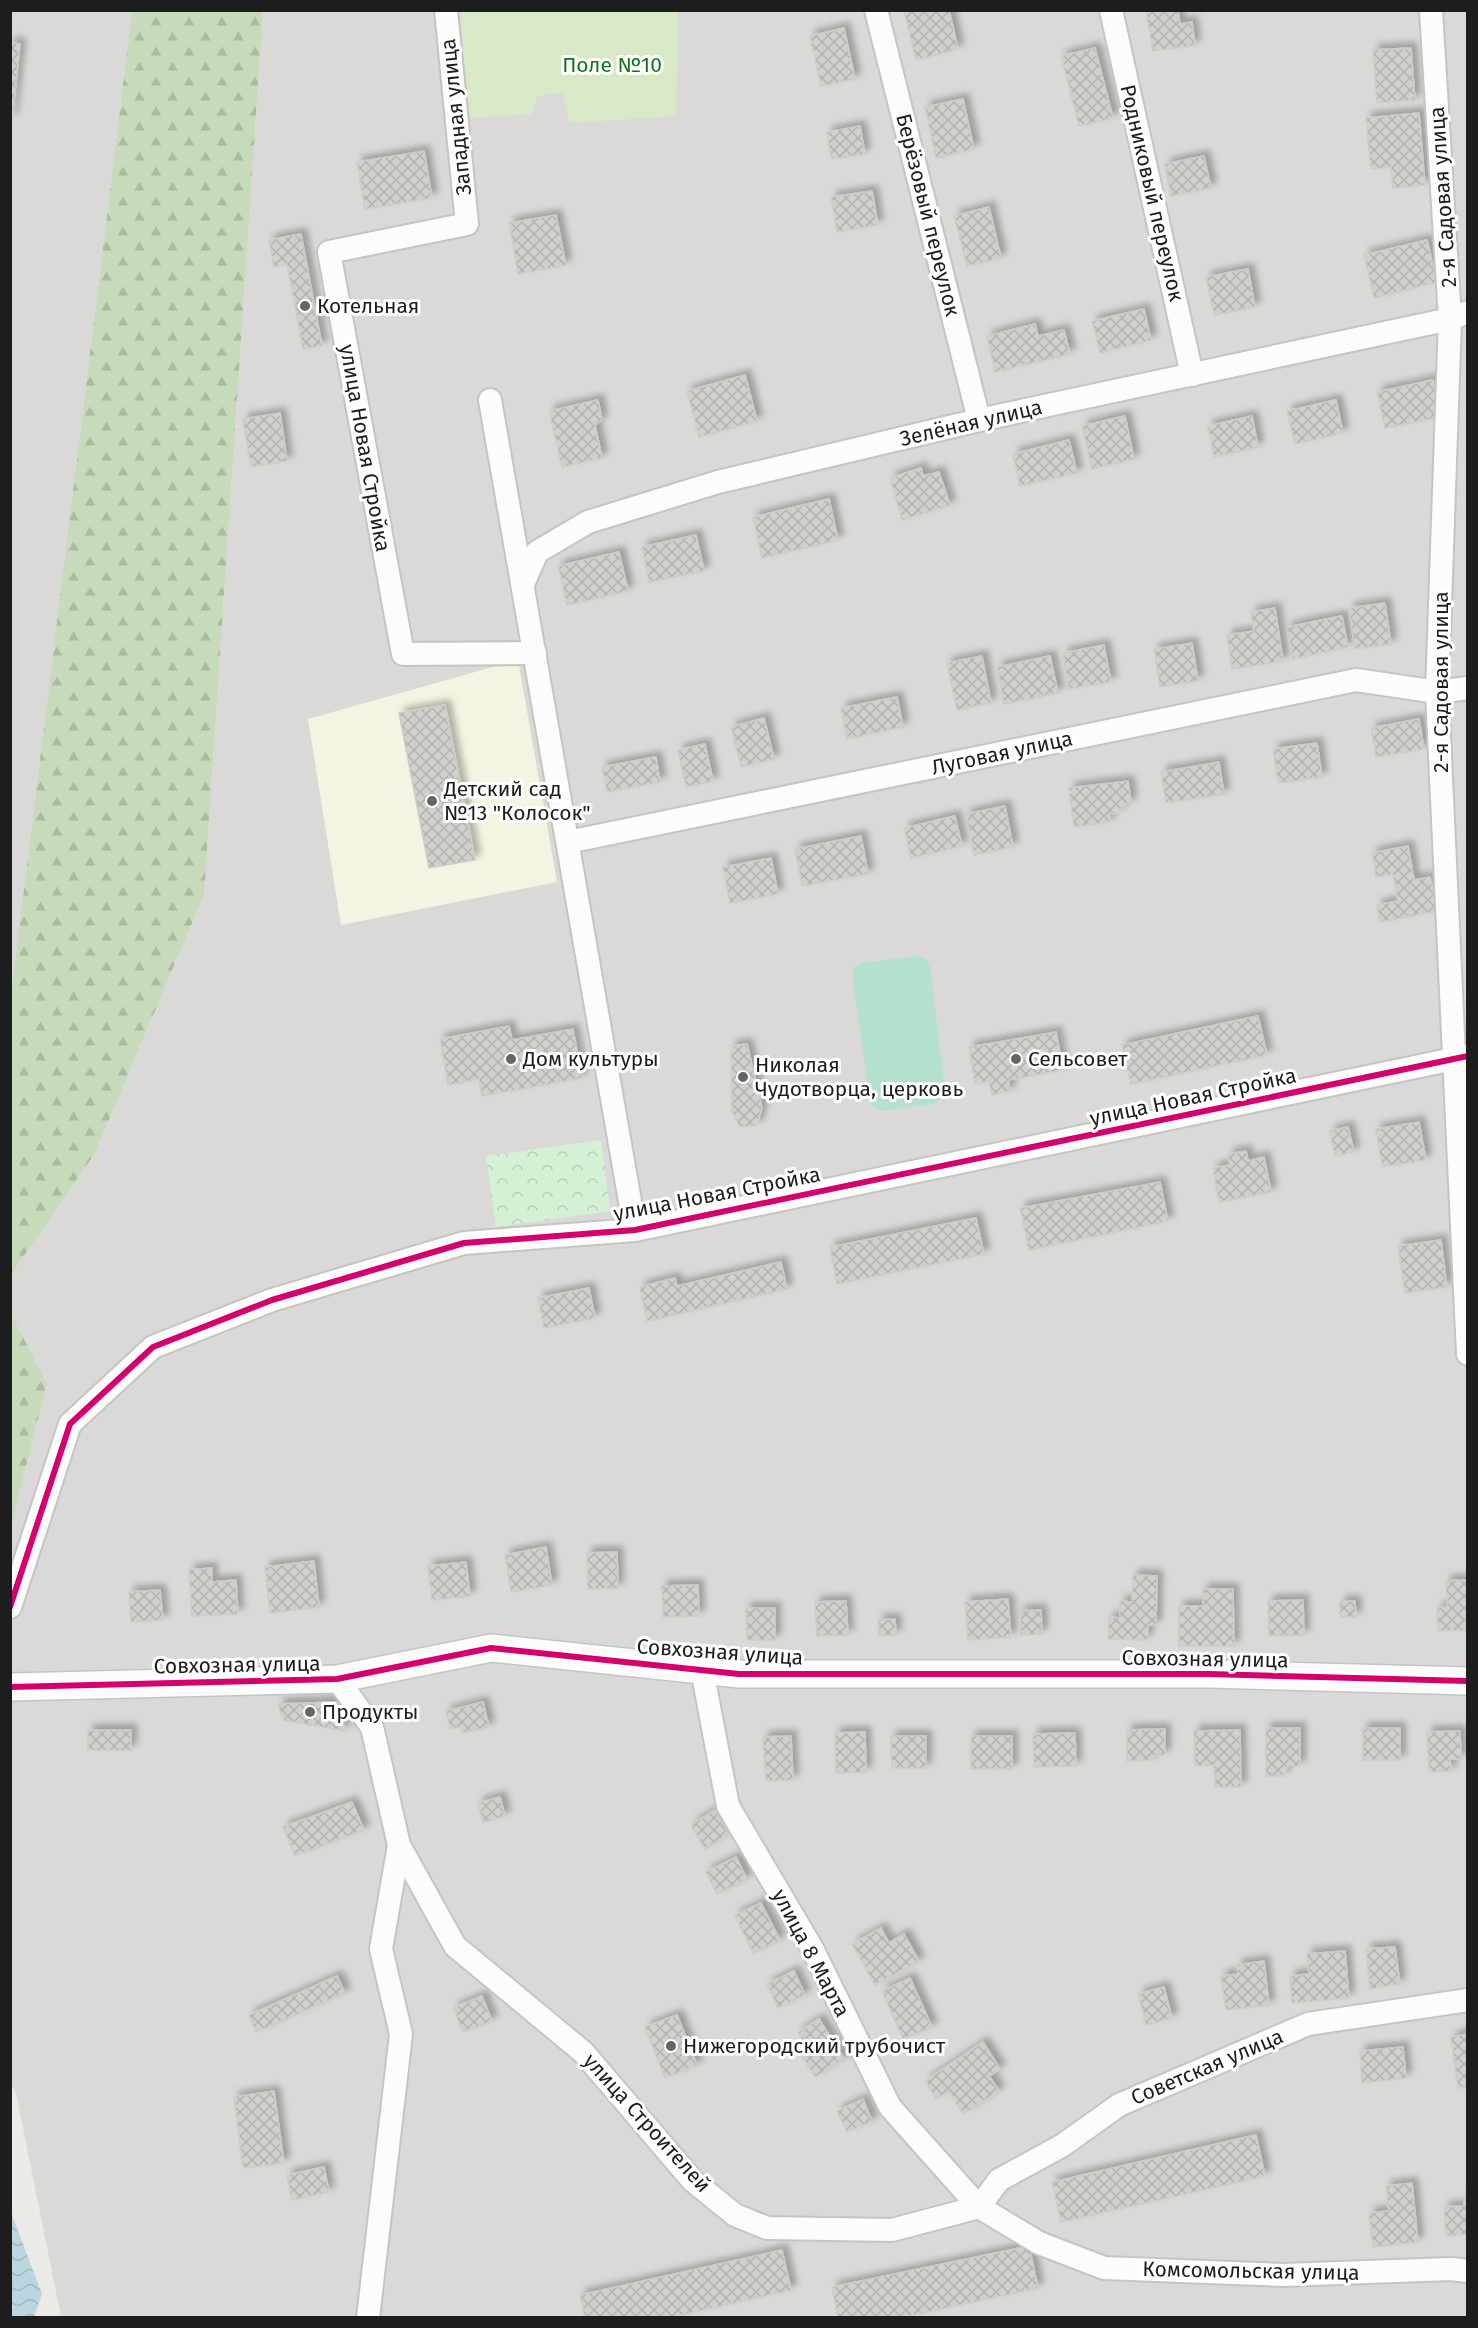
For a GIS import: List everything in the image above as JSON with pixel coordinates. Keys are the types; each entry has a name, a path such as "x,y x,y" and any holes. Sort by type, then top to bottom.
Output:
{"street":[{"name":"Западная улица","path":"446,10 467,224"},
{"name":"Берёзовый переулок","path":"876,10 979,420"},
{"name":"Родниковый переулок","path":"1111,10 1192,375"},
{"name":"2-я Садовая улица","path":"1431,10 1459,315 1437,692 1460,1058 1467,1354"},
{"name":"улица Новая Стройка","path":"467,224 329,252 403,654 535,653"},
{"name":"Зелёная улица","path":"523,584 537,552 588,522 717,482 979,420 1459,315"},
{"name":"улица Новая Стройка","path":"490,400 635,1230"},
{"name":"Луговая улица","path":"568,842 1356,680 1437,692 1467,688"},
{"name":"улица Новая Стройка","path":"10,1607 70,1424 153,1347 272,1300 464,1243 635,1230 1460,1058"},
{"name":"Совхозная улица","path":"10,1687 337,1678 491,1648 740,1674 1209,1674 1467,1681"},
{"name":"улица 8 Марта","path":"702,1670 728,1806 813,1950 890,2107 979,2207 1039,2243"},
{"name":"улица Строителей","path":"337,1678 372,1727 399,1845 455,1946 583,2052 693,2181 735,2215 767,2228 892,2230 979,2207"},
{"name":"улица Строителей","path":"368,2318 401,2034 381,1949 399,1845"},
{"name":"Советская улица","path":"979,2207 999,2180 1064,2145 1119,2105 1308,2024 1467,2000"},
{"name":"Комсомольская улица","path":"1039,2243 1104,2268 1283,2276 1451,2269 1467,2271"}],"shaded area":[{"path":"11,11 132,11 11,995"},
{"path":"263,11 1467,11 1467,2317 61,2317 16,2093 10,2083 11,1525 47,1384 11,1313 11,1275 95,1153 204,895"},
{"name":"Детский сад №13 \"Колосок\"","path":"518,660 557,882 341,925 308,719"}],"green space":[{"path":"132,11 263,11 204,895 95,1153 11,1275 11,995"},
{"name":"Поле №10","path":"461,11 678,11 676,116 570,123 562,92 537,96 531,114 467,118"},
{"path":"918,956 925,959 930,967 945,1089 943,1098 937,1103 882,1111 875,1109 870,1102 852,973 854,967 860,963"},
{"path":"601,1140 610,1211 496,1227 486,1156"},
{"path":"10,1313 47,1384 11,1525"}],"water":[{"path":"11,2212 42,2294 34,2317 11,2317"}],"building":[{"path":"904,10 949,10 958,49 916,60"},
{"path":"1146,10 1178,10 1180,24 1192,22 1195,45 1153,51"},
{"path":"844,28 855,79 821,86 810,36"},
{"path":"10,43 20,44 12,120 10,120"},
{"path":"1095,48 1113,118 1079,126 1061,56"},
{"path":"1411,48 1415,100 1377,103 1373,50"},
{"path":"963,99 974,149 936,158 925,107"},
{"path":"1419,113 1425,185 1393,188 1391,167 1371,169 1366,118"},
{"path":"860,126 865,154 831,159 827,132"},
{"path":"424,151 432,198 365,209 357,162"},
{"path":"1204,156 1211,188 1171,196 1165,164"},
{"path":"872,191 878,225 837,232 831,197"},
{"path":"989,207 1001,258 967,266 954,216"},
{"path":"556,215 566,265 518,274 509,223"},
{"name":"Котельная","path":"301,234 322,346 303,349 287,264 274,267 269,240"},
{"path":"1427,240 1437,282 1374,298 1364,255"},
{"path":"1248,269 1255,307 1214,315 1206,277"},
{"path":"1144,309 1151,340 1100,353 1092,321"},
{"path":"1035,324 1038,336 1064,330 1070,354 995,372 987,336"},
{"path":"745,375 757,421 699,437 687,391"},
{"path":"1433,380 1440,417 1385,428 1377,392"},
{"path":"598,400 602,420 595,425 602,458 562,467 549,411"},
{"path":"1336,400 1343,433 1295,444 1287,411"},
{"path":"280,413 287,461 251,467 243,419"},
{"path":"1125,416 1134,459 1092,469 1082,426"},
{"path":"1252,416 1258,447 1214,457 1208,426"},
{"path":"1069,440 1077,473 1020,486 1013,454"},
{"path":"921,468 923,476 939,472 950,505 902,520 890,478"},
{"path":"829,499 838,540 762,558 753,517"},
{"path":"696,535 704,571 649,582 642,547"},
{"path":"619,552 628,591 567,605 558,566"},
{"path":"1385,603 1391,644 1355,649 1349,608"},
{"path":"1275,608 1283,661 1232,669 1227,635 1254,631 1251,612"},
{"path":"1342,616 1348,647 1293,659 1287,627"},
{"path":"1192,643 1198,681 1160,687 1154,649"},
{"path":"1104,645 1111,682 1069,689 1063,653"},
{"path":"982,656 991,703 957,710 947,663"},
{"path":"1050,656 1058,693 1004,704 997,667"},
{"path":"897,697 903,727 847,739 841,708"},
{"name":"Детский сад №13 \"Колосок\"","path":"445,705 475,860 429,868 399,713"},
{"path":"764,718 774,759 741,767 731,727"},
{"path":"1419,719 1424,749 1376,757 1371,728"},
{"path":"1317,743 1322,777 1278,783 1273,749"},
{"path":"705,744 713,781 686,787 678,750"},
{"path":"656,757 660,782 607,792 602,767"},
{"path":"1219,762 1224,794 1166,803 1161,772"},
{"path":"1128,781 1131,802 1123,806 1118,813 1109,814 1110,822 1074,827 1069,788"},
{"path":"1005,806 1013,847 974,855 966,814"},
{"path":"955,816 962,846 911,858 904,828"},
{"path":"861,836 868,874 802,886 795,849"},
{"path":"1408,846 1414,880 1430,877 1433,889 1439,888 1443,910 1380,922 1377,905 1398,901 1393,874 1376,877 1372,853"},
{"path":"771,858 778,894 730,903 723,867"},
{"path":"1258,1016 1267,1055 1131,1084 1122,1045"},
{"name":"Дом культуры","path":"509,1026 512,1040 573,1029 582,1078 482,1096 479,1079 448,1085 440,1039"},
{"name":"Сельсовет","path":"1056,1032 1063,1070 1008,1080 1010,1091 992,1095 989,1081 975,1084 969,1047"},
{"name":"Николая Чудотворца, церковь","path":"747,1044 762,1108 757,1125 740,1127 732,1112 731,1046"},
{"path":"1419,1122 1426,1160 1382,1167 1376,1129"},
{"path":"1348,1127 1354,1152 1335,1156 1330,1131"},
{"path":"1246,1151 1248,1161 1264,1157 1271,1192 1219,1202 1213,1168 1230,1165 1228,1154"},
{"path":"1160,1182 1168,1221 1029,1250 1020,1208"},
{"path":"976,1218 984,1254 837,1284 830,1247"},
{"path":"1441,1240 1447,1287 1405,1293 1398,1246"},
{"path":"781,1262 787,1289 647,1321 640,1287 675,1278 677,1286"},
{"path":"589,1288 595,1318 544,1328 538,1298"},
{"path":"546,1547 552,1585 511,1592 505,1555"},
{"path":"617,1552 618,1588 588,1589 587,1553"},
{"path":"314,1561 319,1607 270,1613 265,1567"},
{"path":"466,1562 470,1596 432,1600 428,1566"},
{"path":"212,1568 212,1582 236,1580 238,1614 192,1616 189,1570"},
{"path":"1133,1575 1157,1576 1156,1625 1148,1625 1147,1640 1108,1639 1109,1617 1120,1618 1120,1601 1132,1602"},
{"path":"1468,1580 1465,1630 1438,1631 1437,1608 1447,1607 1446,1581"},
{"path":"698,1585 699,1616 663,1617 662,1586"},
{"path":"1203,1589 1233,1589 1234,1646 1179,1646 1179,1606 1203,1606"},
{"path":"160,1590 163,1620 131,1622 129,1592"},
{"path":"1008,1599 1011,1637 968,1640 965,1602"},
{"path":"1303,1600 1304,1635 1269,1636 1268,1601"},
{"path":"846,1601 848,1635 817,1636 815,1602"},
{"path":"1355,1601 1356,1617 1340,1617 1340,1602"},
{"path":"746,1608 775,1608 775,1640 747,1640"},
{"path":"1041,1610 1042,1634 1021,1635 1020,1611"},
{"path":"895,1619 896,1635 879,1636 878,1620"},
{"name":"Продукты","path":"338,1702 345,1731 283,1720 278,1704"},
{"path":"483,1702 489,1727 462,1733 460,1727 450,1729 446,1711"},
{"path":"1266,1728 1300,1728 1300,1766 1288,1766 1283,1776 1266,1776"},
{"path":"1363,1728 1400,1728 1400,1760 1363,1760"},
{"path":"1165,1729 1165,1755 1153,1756 1153,1760 1127,1761 1127,1730"},
{"path":"88,1730 131,1730 131,1750 88,1750"},
{"path":"1240,1730 1241,1787 1215,1787 1214,1765 1195,1766 1194,1731"},
{"path":"1460,1731 1461,1759 1450,1759 1451,1771 1429,1772 1427,1732"},
{"path":"865,1732 866,1772 836,1773 835,1733"},
{"path":"1075,1733 1076,1766 1034,1767 1033,1734"},
{"path":"791,1736 793,1780 766,1781 763,1737"},
{"path":"891,1736 926,1736 926,1768 892,1768"},
{"path":"971,1736 1012,1736 1012,1769 971,1769"},
{"path":"500,1797 505,1816 483,1823 478,1803"},
{"path":"352,1802 364,1830 295,1856 283,1827"},
{"path":"715,1810 729,1834 705,1849 691,1825"},
{"path":"736,1857 747,1879 717,1894 706,1872"},
{"path":"761,1903 780,1940 753,1953 735,1915"},
{"path":"881,1928 889,1943 904,1934 919,1961 875,1985 852,1944"},
{"path":"1395,1947 1400,1984 1370,1989 1366,1949"},
{"path":"1345,1951 1349,1998 1292,2003 1290,1976 1309,1974 1307,1954"},
{"path":"1264,1961 1269,2005 1226,2010 1221,1976 1238,1974 1237,1965"},
{"path":"794,1971 805,1995 778,2008 767,1984"},
{"path":"337,1976 345,1993 256,2032 249,2015"},
{"path":"910,1978 932,2027 903,2039 882,1991"},
{"path":"1164,1987 1172,2018 1146,2025 1138,1994"},
{"path":"482,1996 492,2021 463,2032 453,2008"},
{"name":"Нижегородский трубочист","path":"677,2015 697,2065 665,2078 645,2027"},
{"path":"819,2019 844,2059 815,2077 802,2056 808,2050 798,2032"},
{"path":"1468,2034 1468,2087 1458,2088 1451,2037"},
{"path":"983,2042 1000,2069 989,2076 999,2091 963,2114 948,2091 936,2099 925,2081"},
{"path":"1403,2047 1406,2078 1362,2083 1360,2051"},
{"path":"274,2091 284,2163 243,2168 234,2097"},
{"path":"863,2099 872,2121 847,2132 837,2111"},
{"path":"1256,2135 1265,2176 1061,2222 1052,2182"},
{"path":"324,2167 329,2192 292,2200 287,2175"},
{"path":"1412,2183 1418,2242 1373,2247 1369,2213 1389,2211 1386,2186"},
{"path":"1464,2197 1468,2197 1468,2234 1446,2236 1444,2207 1464,2206"},
{"path":"1029,2246 1038,2288 899,2318 838,2318 832,2287"},
{"path":"782,2250 791,2290 669,2318 585,2318 580,2295"}],"cycle path":[{"path":"10,1607 70,1424 153,1347 272,1300 464,1243 635,1230 1468,1056"},
{"path":"10,1687 337,1679 491,1648 739,1674 1209,1674 1468,1681"}],"place":[{"name":"Котельная","path":"305,306"},
{"name":"Детский сад №13 \"Колосок\"","path":"432,801"},
{"name":"Дом культуры","path":"511,1059"},
{"name":"Сельсовет","path":"1016,1059"},
{"name":"Николая Чудотворца, церковь","path":"743,1077"},
{"name":"Продукты","path":"310,1712"},
{"name":"Нижегородский трубочист","path":"671,2046"}]}
